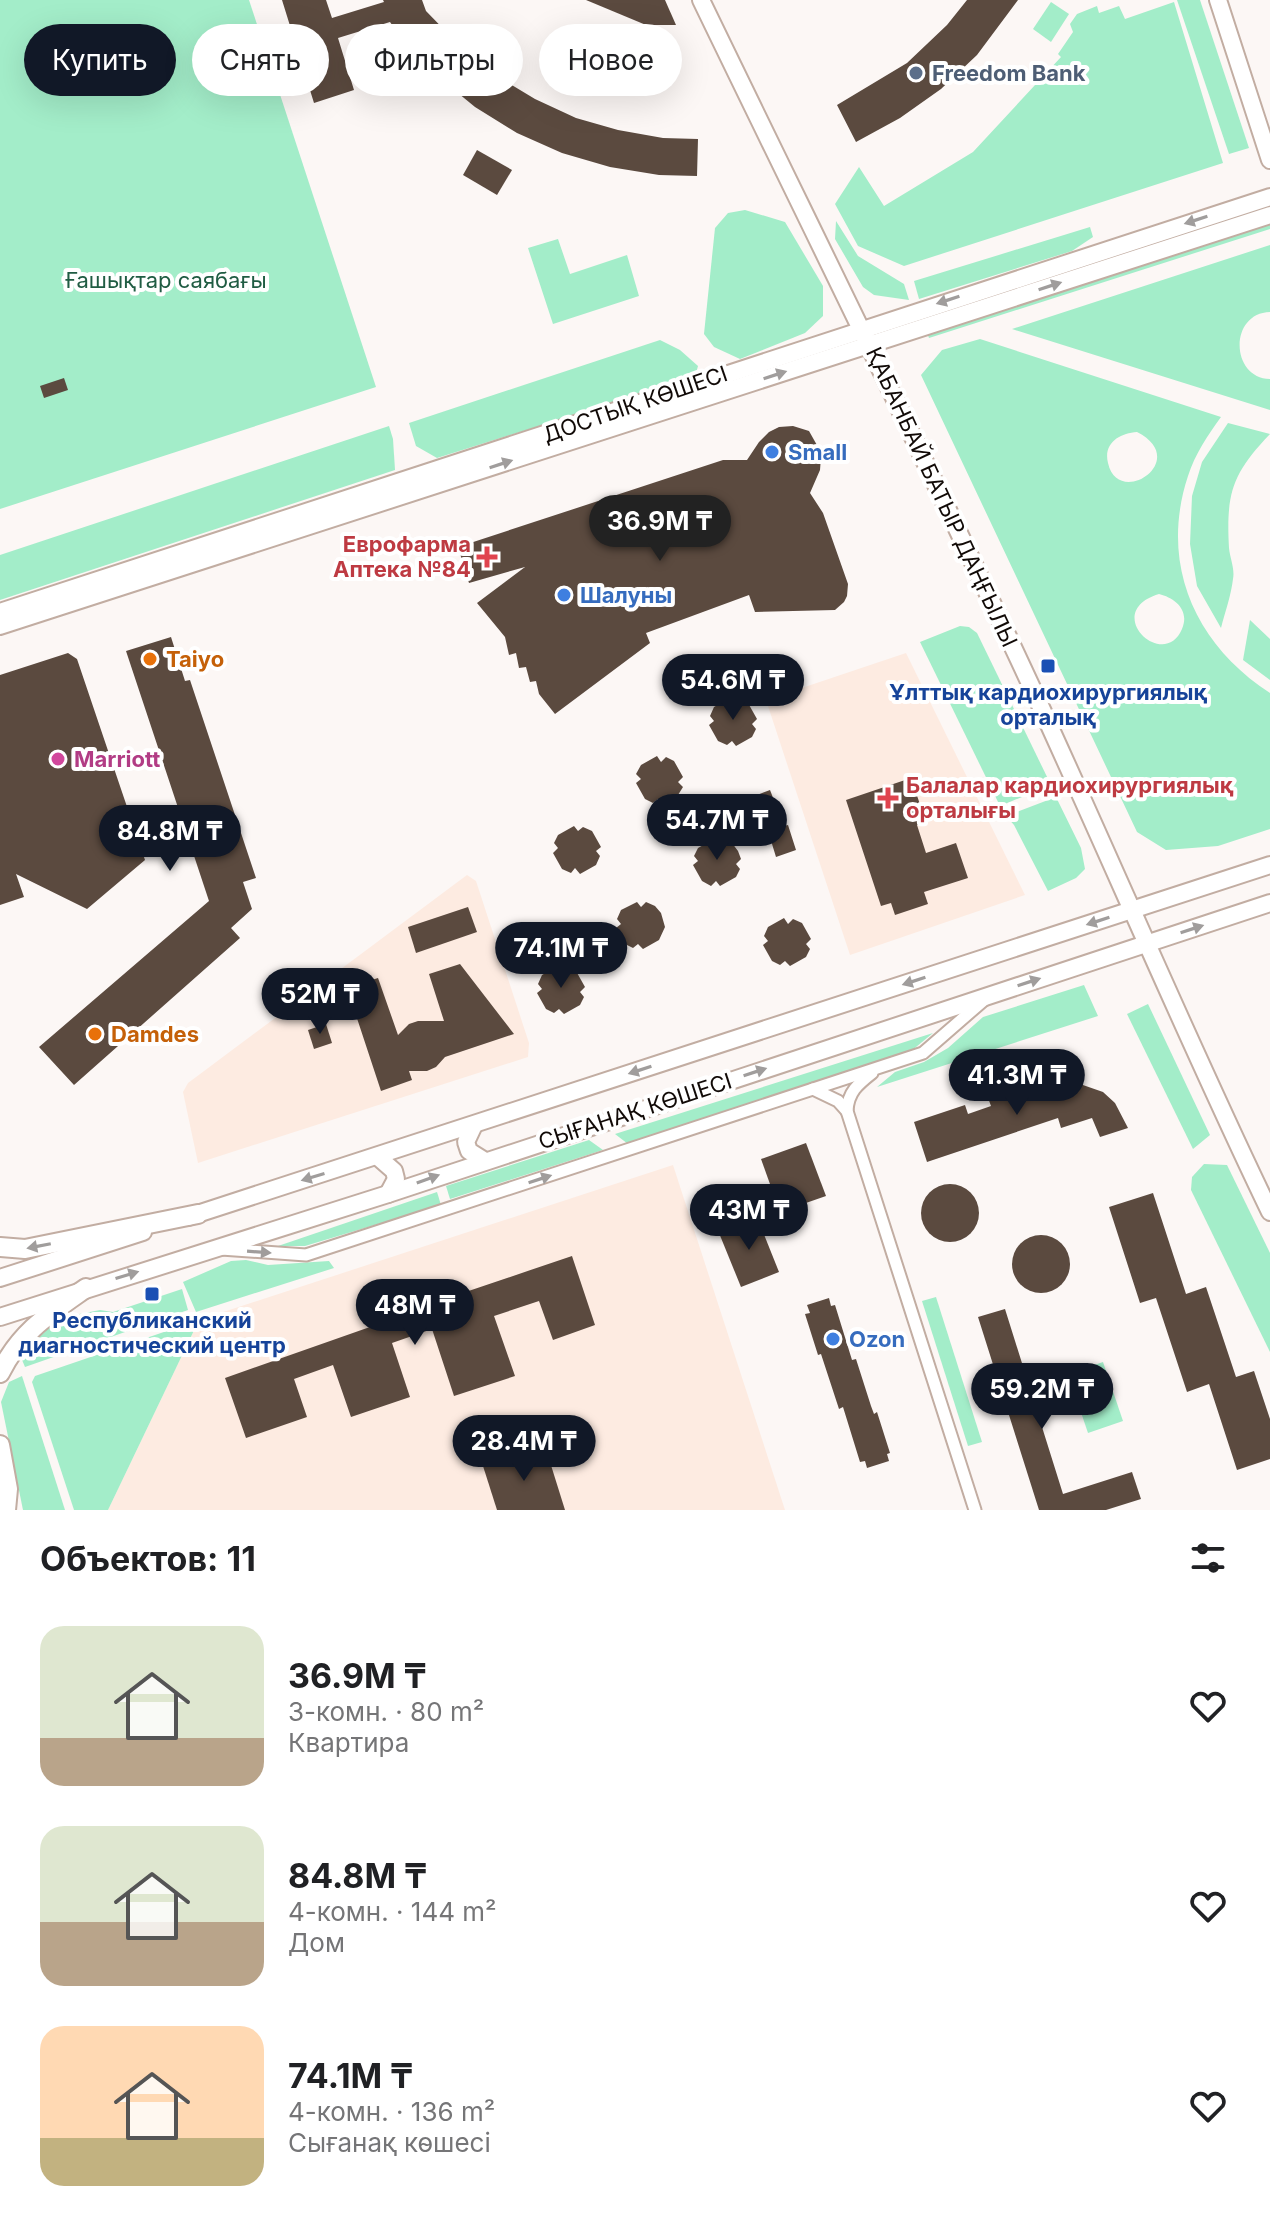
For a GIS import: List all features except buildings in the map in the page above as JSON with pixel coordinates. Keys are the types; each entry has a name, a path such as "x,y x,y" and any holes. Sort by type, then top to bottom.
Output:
{"main road":[{"name":"ҚАБАНБАЙ БАТЫР ДАҢҒЫЛЫ","path":"701,0 862,328 1040,705 1170,999 1270,1212"},
{"path":"1218,0 1270,160"},
{"name":"ДОСТЫҚ КӨШЕСІ","path":"0,612 1270,197"},
{"name":"ДОСТЫҚ КӨШЕСІ","path":"0,626 1270,215"},
{"name":"СЫҒАНАҚ КӨШЕСІ","path":"0,1278 1270,865"},
{"name":"СЫҒАНАҚ КӨШЕСІ","path":"0,1317 388,1194 1270,903"},
{"name":"ҚАБАНБАЙ БАТЫР ДАҢҒЫЛЫ","path":"1170,999 1195,1031 1270,1190"},
{"path":"474,1125 466,1142 469,1151 485,1161"},
{"path":"378,1157 394,1171 396,1179 388,1194"},
{"path":"0,1247 25,1249 198,1214"},
{"path":"0,1373 10,1353 28,1332 86,1288"},
{"path":"0,1445 8,1489 4,1510"},
{"path":"0,1503 4,1510"}],"street":[{"path":"213,1249 306,1255 923,1053 991,994"},
{"path":"848,1116 848,1099 854,1087 877,1068"},
{"path":"813,1089 838,1101 848,1116 975,1510"}],"shaded area":[{"name":"Балалар кардиохирургиялық орталығы","path":"906,653 1025,895 850,955 766,700"},
{"path":"467,875 476,881 529,1043 528,1057 198,1163 183,1092 188,1083"},
{"path":"673,1165 785,1510 108,1510 199,1320"}],"green space":[{"name":"Ғашықтар саябағы","path":"0,0 249,0 257,24 192,24 192,96 281,96 376,387 0,509"},
{"path":"1177,0 1200,0 1249,148 1229,154"},
{"path":"1051,2 1069,14 1051,42 1033,29"},
{"path":"1174,2 1223,163 904,266 858,246 835,204 859,167 884,206 973,152 1061,57 1058,54 1073,32 1070,24 1077,14 1097,6 1099,13 1119,6 1125,19"},
{"path":"745,210 785,222 823,286 823,316 805,333 740,359 714,347 704,334 715,228 728,213"},
{"path":"1270,220 1270,229 929,338 927,333"},
{"path":"836,221 858,256 904,284 909,300 874,295 863,287 835,239"},
{"path":"1090,227 1093,237 1072,251 919,299 914,281"},
{"path":"558,239 570,274 627,255 639,296 553,324 528,248"},
{"path":"1270,245 1270,312 1257,315 1247,323 1241,333 1240,346 1247,368 1257,376 1270,379 1270,410 1012,329"},
{"path":"980,339 1221,417 1198,452 1188,476 1180,509 1178,540 1181,570 1203,626 1221,651 1270,693 1270,829 1218,846 1166,850 1137,832 921,375 942,350","holes":["1137,432 1152,443 1157,455 1155,466 1136,481 1124,482 1114,476 1108,463 1108,450 1114,440","1159,594 1180,606 1184,616 1182,629 1173,641 1163,644 1151,642 1142,634 1136,624 1135,613 1142,602"]},
{"path":"660,340 680,350 698,366 695,377 437,458 416,446 409,423"},
{"path":"1228,423 1270,434 1247,461 1234,485 1229,513 1233,575 1221,628 1197,586 1190,544 1192,496 1202,462"},
{"path":"389,426 395,470 0,600 0,555"},
{"path":"1250,620 1270,639 1270,680 1243,660"},
{"path":"960,626 969,627 977,633 1051,785 1000,806 920,642"},
{"path":"1056,797 1081,848 1085,869 1076,878 1048,891 1014,825 1006,816"},
{"path":"1084,985 1098,1016 877,1087 895,1072 924,1062 948,1048 983,1017"},
{"path":"1148,1004 1210,1135 1193,1149 1127,1014"},
{"path":"933,1033 910,1052 628,1144 615,1134"},
{"path":"589,1140 603,1150 450,1199 446,1186"},
{"path":"1204,1164 1227,1165 1270,1253 1270,1352 1191,1190 1192,1177"},
{"path":"437,1192 441,1205 305,1246 278,1246"},
{"path":"246,1260 268,1265 329,1261 334,1268 196,1312 183,1282 231,1261"},
{"path":"182,1289 188,1310 25,1367 20,1355 55,1322 100,1310 113,1312"},
{"path":"936,1297 982,1442 968,1446 922,1301"},
{"path":"199,1320 108,1510 74,1510 32,1382 35,1376"},
{"path":"1103,1362 1123,1421 1088,1433 1068,1374"},
{"path":"22,1376 65,1510 23,1510 1,1402 9,1382"}],"place":[{"name":"Freedom Bank","path":"916,73"},
{"name":"Small","path":"772,452"},
{"name":"Еврофарма Аптека №84","path":"487,557"},
{"name":"Шалуны","path":"564,595"},
{"name":"Taiyo","path":"150,659"},
{"name":"Ұлттық кардиохирургиялық орталық","path":"1048,666"},
{"name":"Marriott","path":"58,759"},
{"name":"Балалар кардиохирургиялық орталығы","path":"888,798"},
{"name":"Damdes","path":"95,1034"},
{"name":"Республиканский диагностический центр","path":"152,1294"},
{"name":"Ozon","path":"833,1339"}]}
